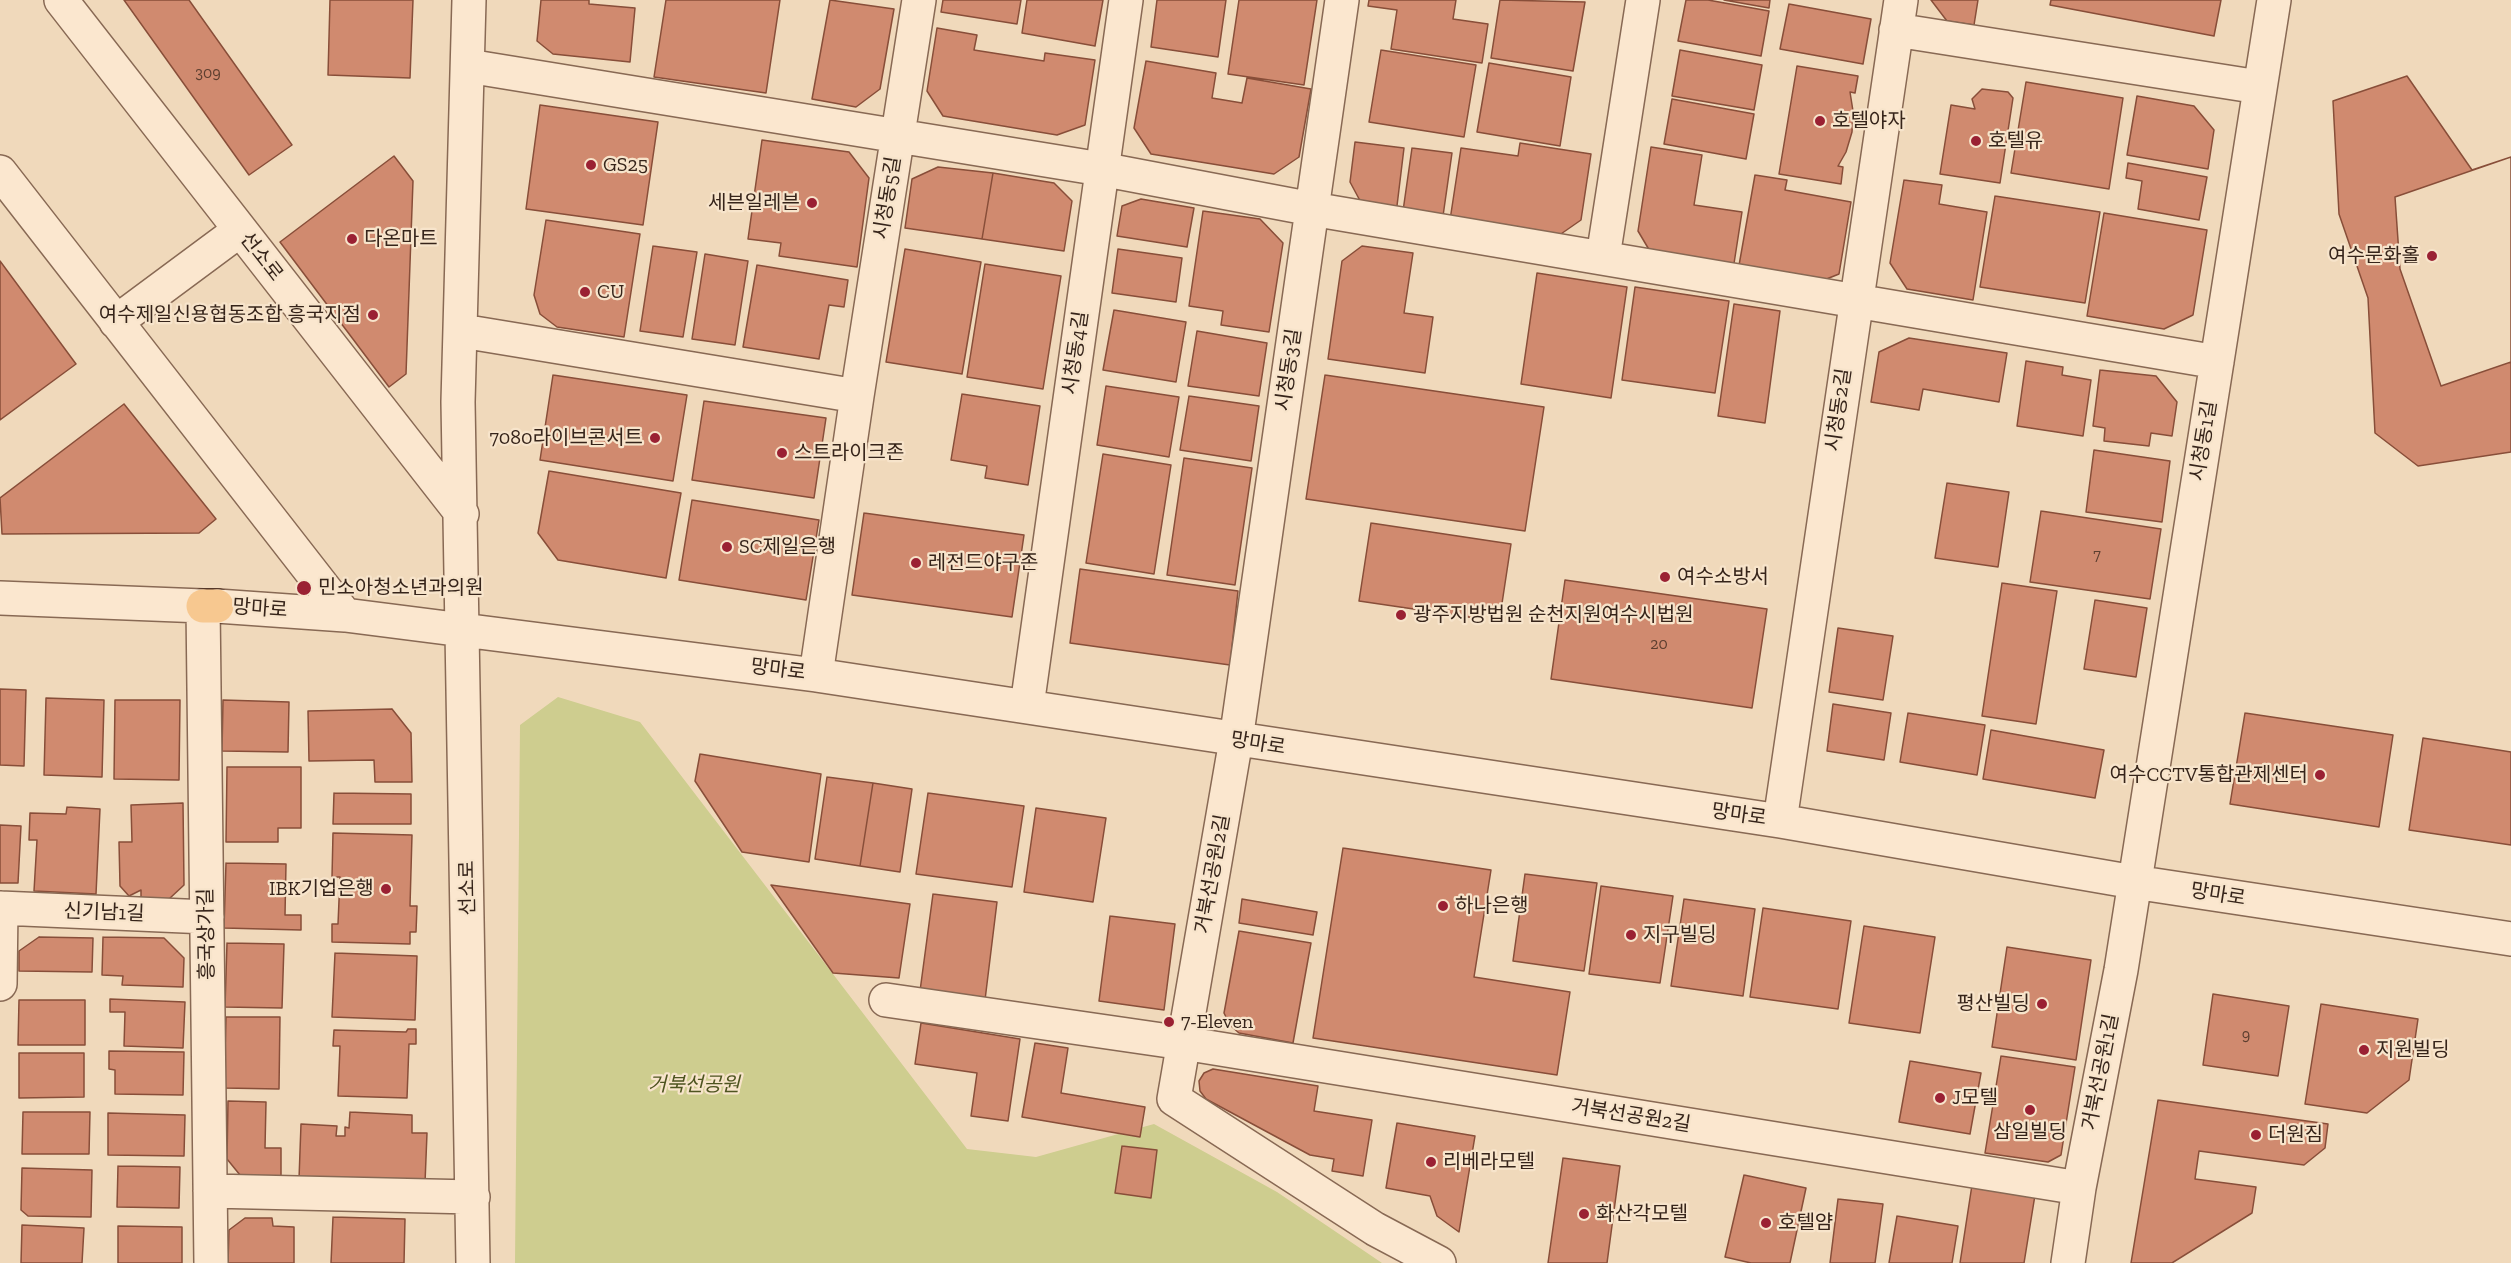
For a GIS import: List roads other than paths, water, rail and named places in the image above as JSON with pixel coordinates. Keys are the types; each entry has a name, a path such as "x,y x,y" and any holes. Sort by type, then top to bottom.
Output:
{"street":[{"name":"선소로","path":"61,0 462,514"},
{"name":"선소로","path":"469,0 462,331 458,402 462,514 473,1263"},
{"name":"시청동5길","path":"816,675 856,396 919,0"},
{"name":"시청동4길","path":"1027,706 1126,0"},
{"name":"시청동3길","path":"1236,740 1342,0"},
{"path":"1603,258 1643,0"},
{"name":"시청동1길","path":"2134,882 2274,0"},
{"path":"1898,15 2259,87"},
{"name":"시청동2길","path":"1780,821 1898,15"},
{"path":"468,66 1101,169 1312,208 2217,362"},
{"path":"0,172 345,615"},
{"path":"116,322 240,230"},
{"path":"462,331 856,396"},
{"name":"망마로","path":"0,598 210,606 345,615 816,675 1780,821 2134,882 2511,939"},
{"name":"흥국상가길","path":"210,606 207,917 211,1263"},
{"name":"거북선공원2길","path":"1236,740 1173,1099 1375,1229 1439,1263"},
{"name":"거북선공원1길","path":"2068,1263 2079,1188 2121,970 2134,882"},
{"name":"신기남1길","path":"0,984 0,908 207,917"},
{"name":"거북선공원2길","path":"886,1000 1183,1043 2079,1188"},
{"path":"210,1191 472,1197"}],"place":[{"name":"호텔야자","path":"1820,121"},
{"name":"호텔유","path":"1976,141"},
{"name":"GS25","path":"591,165"},
{"name":"세븐일레븐","path":"812,203"},
{"name":"다온마트","path":"352,239"},
{"name":"여수문화홀","path":"2432,256"},
{"name":"CU","path":"585,292"},
{"name":"여수제일신용협동조합 흥국지점","path":"373,315"},
{"name":"7080라이브콘서트","path":"655,438"},
{"name":"스트라이크존","path":"782,453"},
{"name":"SC제일은행","path":"727,547"},
{"name":"레전드야구존","path":"916,563"},
{"name":"여수소방서","path":"1665,577"},
{"name":"민소아청소년과의원","path":"304,588"},
{"name":"광주지방법원 순천지원여수시법원","path":"1401,615"},
{"name":"여수CCTV통합관제센터","path":"2320,775"},
{"name":"IBK기업은행","path":"386,889"},
{"name":"하나은행","path":"1443,906"},
{"name":"지구빌딩","path":"1631,935"},
{"name":"평산빌딩","path":"2042,1004"},
{"name":"7-Eleven","path":"1169,1022"},
{"name":"지원빌딩","path":"2364,1050"},
{"name":"J모텔","path":"1940,1098"},
{"name":"삼일빌딩","path":"2030,1110"},
{"name":"더원짐","path":"2256,1135"},
{"name":"리베라모텔","path":"1431,1162"},
{"name":"화산각모텔","path":"1584,1214"},
{"name":"호텔얌","path":"1766,1223"}],"park label":[{"name":"거북선공원","path":"694,1085"}]}
